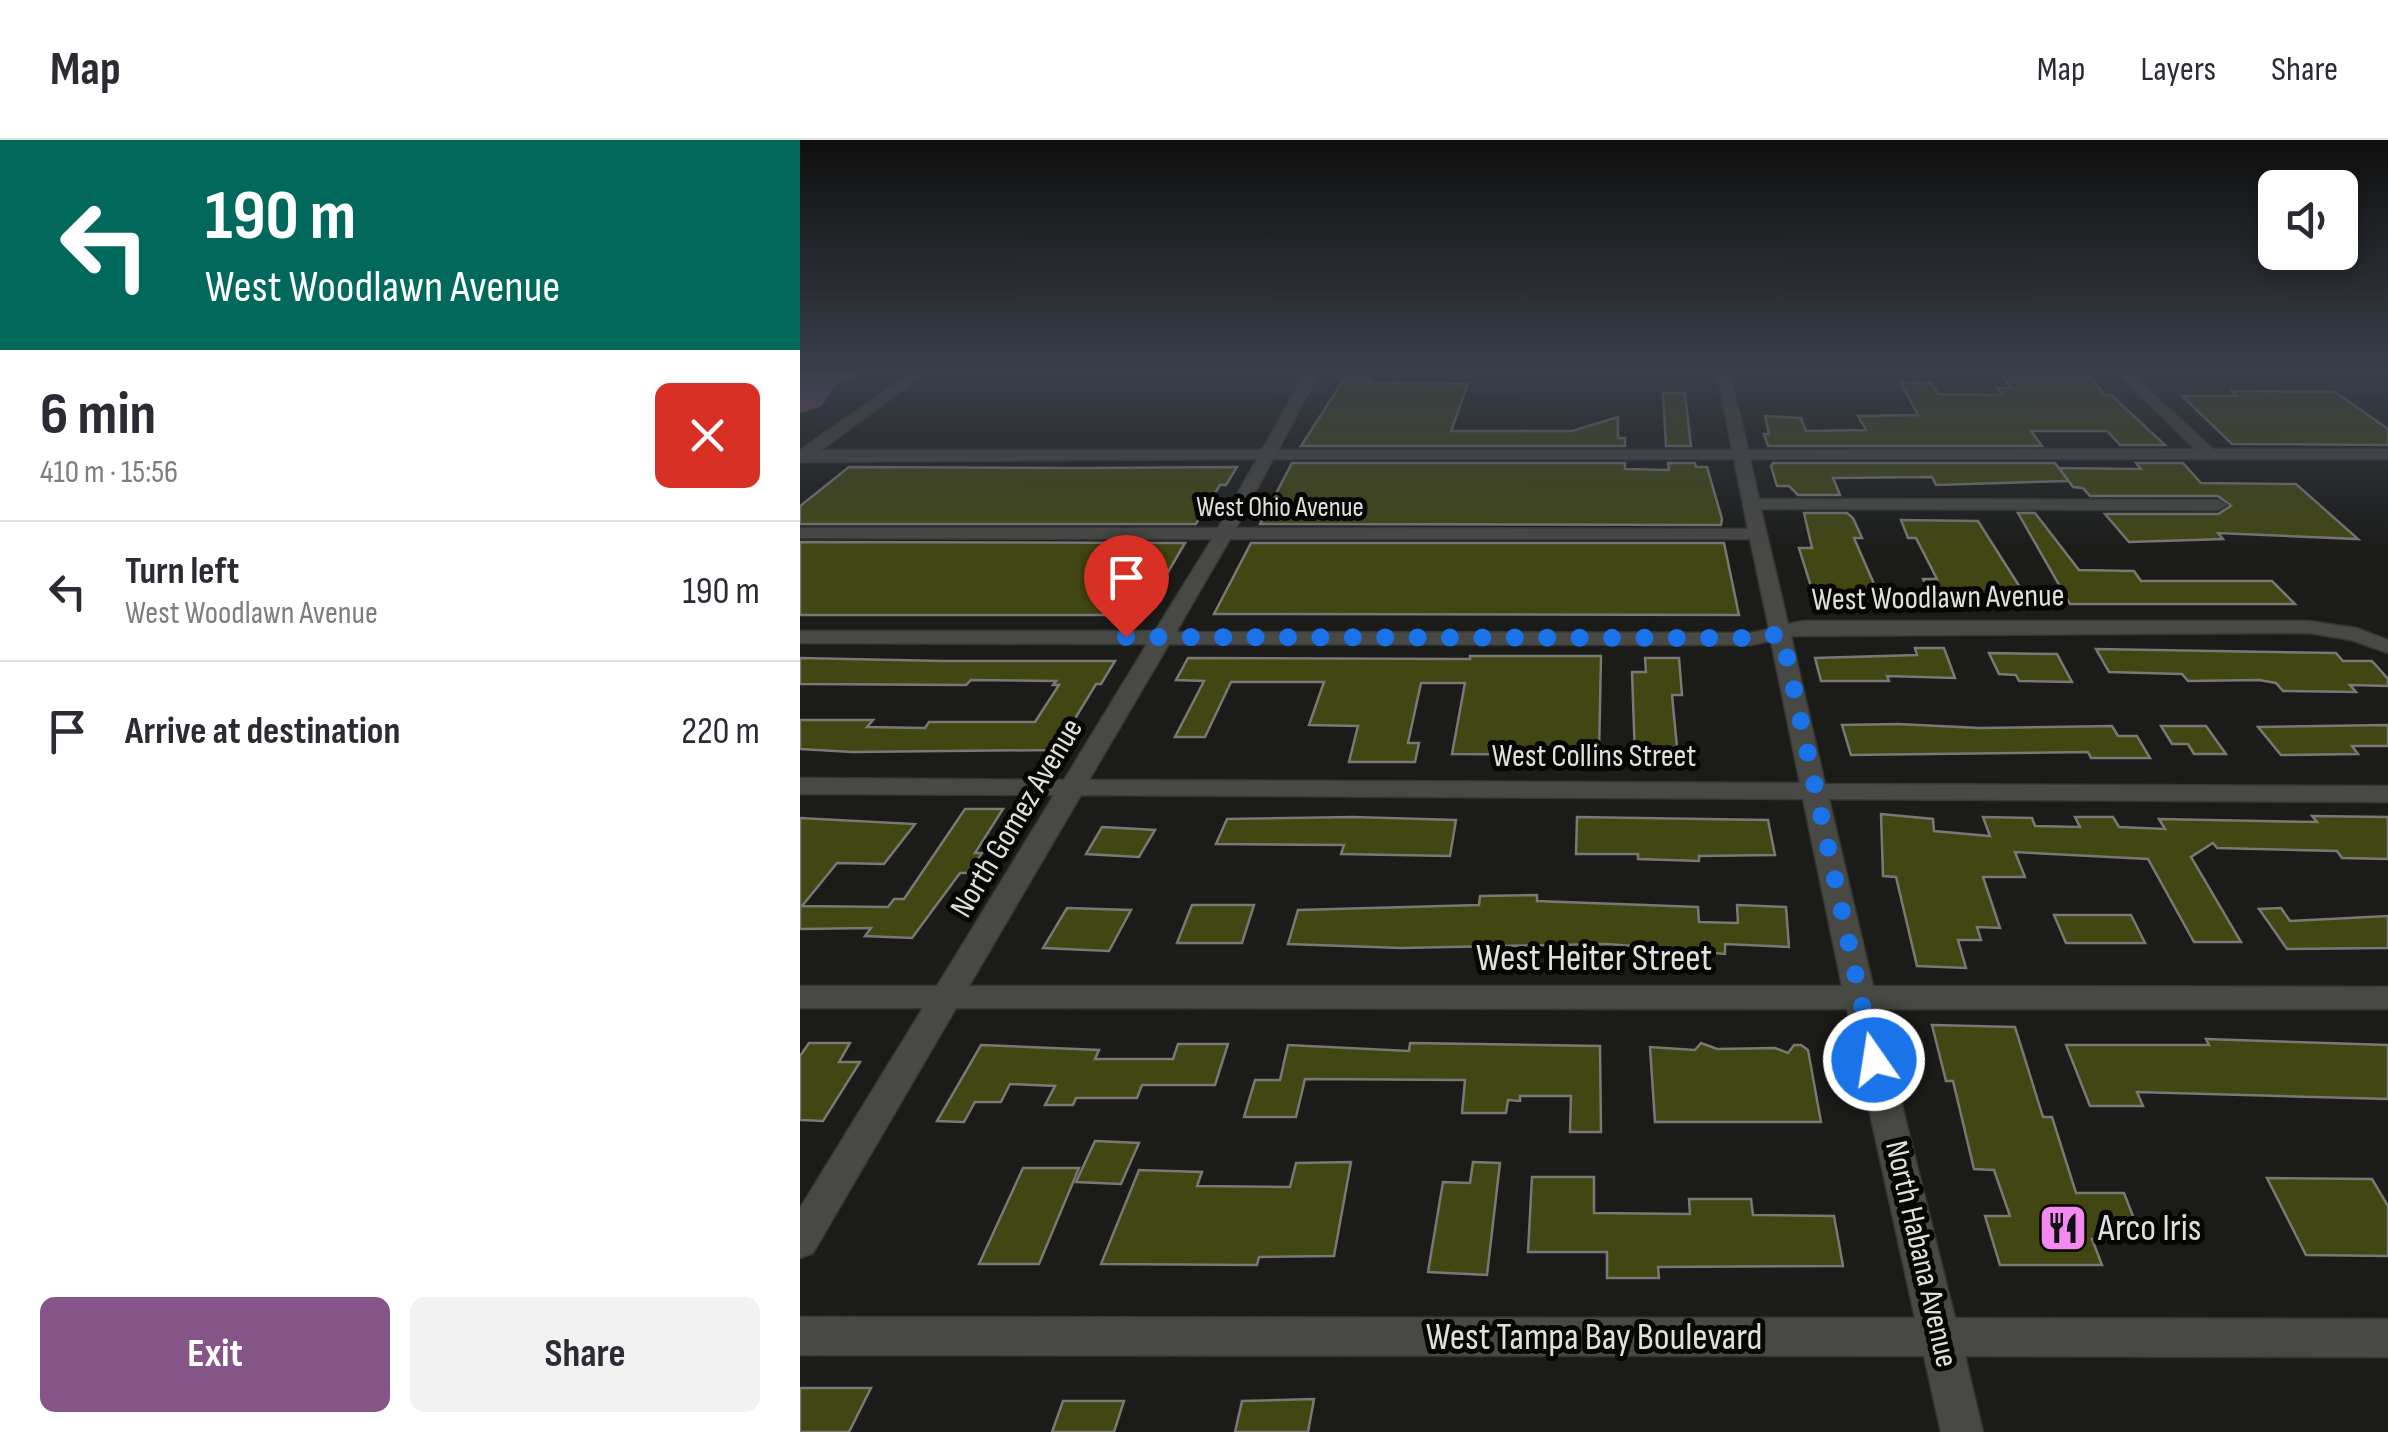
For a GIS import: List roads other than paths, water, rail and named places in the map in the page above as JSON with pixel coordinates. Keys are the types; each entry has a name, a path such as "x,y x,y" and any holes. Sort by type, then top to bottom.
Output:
{"street":[{"path":"802,456 834,433"},
{"name":"North Gomez Avenue","path":"800,1242 1224,534 1278,433"},
{"name":"North Habana Avenue","path":"1737,433 1860,999 1962,1432"},
{"path":"2187,433 2209,454"},
{"path":"802,456 2388,454"},
{"path":"1753,504 2218,505"},
{"name":"West Ohio Avenue","path":"800,534 1760,534"},
{"name":"West Woodlawn Avenue","path":"800,637 1751,638 1804,627 2310,627 2356,634 2388,647"},
{"name":"West Collins Street","path":"800,786 2388,794"},
{"name":"West Heiter Street","path":"800,997 2388,998"},
{"name":"West Tampa Bay Boulevard","path":"800,1336 2388,1338"}],"place":[{"name":"Arco Iris","path":"2063,1228"}]}
